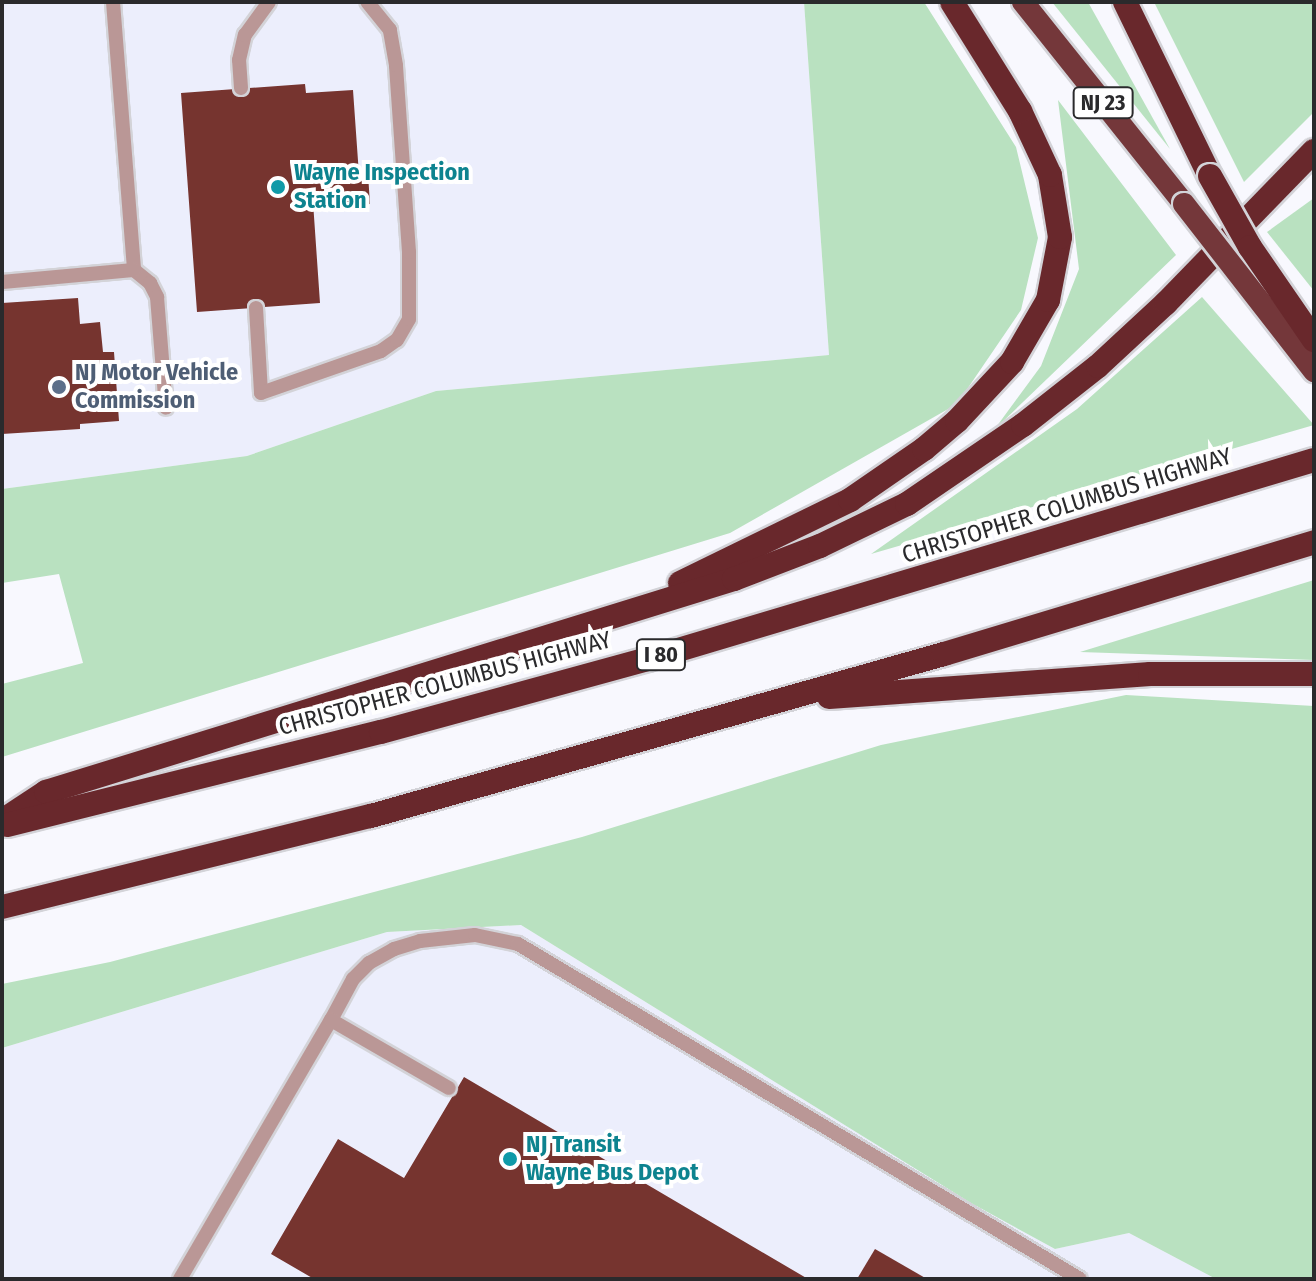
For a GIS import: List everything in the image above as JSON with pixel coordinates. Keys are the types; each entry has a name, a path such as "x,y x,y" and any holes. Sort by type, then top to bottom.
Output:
{"highway":[{"path":"599,622 809,522 890,475 957,421 986,393 1033,329 1048,300 1057,269 1060,237 1050,175 1020,111 952,2"},
{"name":"NJ 23","path":"1023,2 1314,371"},
{"path":"1125,2 1210,176 1250,247 1314,340"},
{"path":"2,824 46,792 599,622 780,562 907,504 1023,425 1098,366 1166,303 1314,151"},
{"name":"CHRISTOPHER COLUMBUS HIGHWAY","path":"2,824 367,736 662,655 1314,460"},
{"path":"2,907 371,816 773,702 1314,542"},
{"path":"773,702 1092,677 1314,674"}],"lane":[{"path":"113,2 134,270"},
{"path":"241,88 239,60 245,35 269,2"},
{"path":"256,308 261,393 381,351 397,340 409,319 409,252 396,65 390,30 367,2"},
{"path":"2,282 134,270 150,283 157,297 166,408"},
{"path":"180,1279 353,979 369,963 394,949 420,941 475,935 518,944 1080,1279"},
{"path":"331,1020 449,1088"}],"shaded area":[{"path":"2,2 804,2 829,355 436,391 247,456 2,489"},
{"name":"NJ Transit Wayne Bus Depot","path":"521,925 971,1203 1055,1249 1129,1233 1216,1279 2,1279 2,1048 387,932"}],"green space":[{"path":"804,2 924,2 1016,147 1038,238 1021,310 957,404 730,533 2,757 2,684 83,663 59,574 2,583 2,489 247,456 436,391 829,355"},
{"path":"1052,2 1088,2 1170,149"},
{"path":"1154,2 1314,2 1314,112 1244,182"},
{"path":"1058,100 1176,255 994,430 1041,366 1079,269"},
{"path":"1314,198 1314,291 1267,232"},
{"path":"1202,297 1314,425 871,554 1077,409"},
{"path":"1314,580 1314,660 1080,652"},
{"path":"1126,695 1314,706 1314,1279 1216,1279 1129,1233 1055,1249 971,1203 521,925 387,932 2,1048 2,984 110,962 582,837 881,745"}],"building":[{"name":"Wayne Inspection Station","path":"305,84 306,93 353,90 359,175 368,174 370,204 340,207 339,200 313,202 320,303 197,312 181,93"},
{"name":"NJ Motor Vehicle Commission","path":"78,298 80,324 100,322 103,352 114,352 119,421 80,424 80,429 2,434 2,303"},
{"name":"NJ Transit Wayne Bus Depot","path":"464,1077 808,1279 314,1279 271,1254 338,1139 404,1178"},
{"path":"875,1249 927,1279 857,1279"}],"place":[{"name":"Wayne Inspection Station","path":"278,187"},
{"name":"NJ Motor Vehicle Commission","path":"59,387"},
{"name":"NJ Transit Wayne Bus Depot","path":"510,1159"}]}
